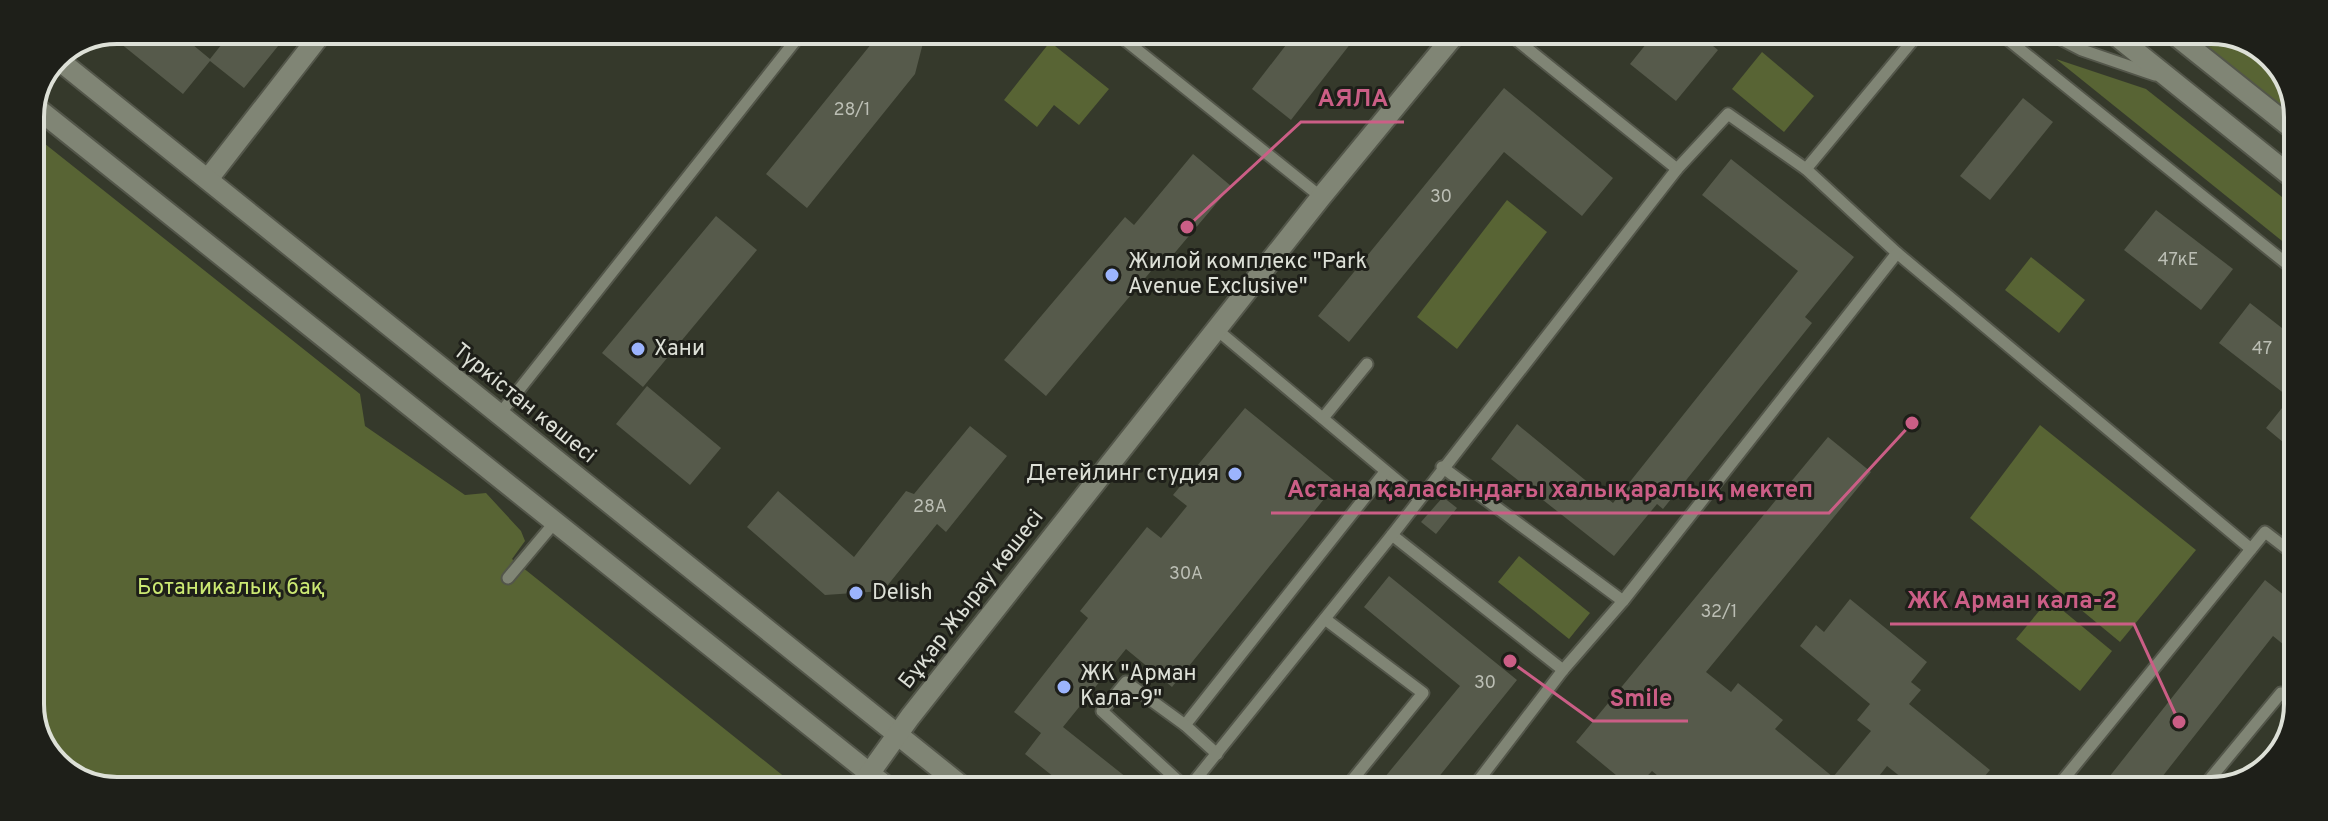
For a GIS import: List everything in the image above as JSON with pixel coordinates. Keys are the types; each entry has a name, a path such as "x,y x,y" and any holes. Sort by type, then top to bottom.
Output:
{"main road":[{"path":"208,179 313,44"},
{"name":"Бұқар Жырау көшесі","path":"867,777 897,734 1216,329 1447,44"},
{"path":"2126,44 2284,171"},
{"path":"2187,44 2284,122"},
{"name":"Түркістан көшесі","path":"65,65 950,777"},
{"path":"44,114 555,522 859,777"}],"lane":[{"path":"499,415 793,44"},
{"path":"1130,44 1321,197"},
{"path":"1522,44 1677,169"},
{"path":"1806,169 1910,44"},
{"path":"2013,44 2284,262"},
{"path":"2070,44 2172,81"},
{"path":"1198,777 1392,535 1677,169 1728,114 1806,169 1897,253 2251,549"},
{"path":"1481,777 1563,670 1623,601 1897,253"},
{"path":"1216,329 1418,498"},
{"path":"1323,418 1367,364"},
{"path":"1442,467 1623,601"},
{"path":"1185,725 1385,472"},
{"path":"508,578 555,522"},
{"path":"2065,777 2265,532 2284,547"},
{"path":"1392,535 1563,670"},
{"path":"1325,619 1423,693 1355,777"},
{"path":"1175,777 1102,711 1126,682 1185,725 1217,754"},
{"path":"2212,777 2281,693 2284,695"}],"green space":[{"path":"1048,44 1053,44 1109,89 1079,125 1054,105 1037,127 1004,100"},
{"path":"2199,44 2234,48 2263,65 2278,89 2284,112"},
{"path":"1762,52 1814,96 1784,132 1732,89"},
{"path":"2056,59 2146,89 2284,199 2284,243"},
{"name":"Ботаникалық бақ","path":"44,143 360,394 365,426 465,495 486,493 521,531 525,541 512,559 785,777 117,777 94,773 65,756 48,727 44,708"},
{"path":"1507,200 1547,232 1457,349 1417,317"},
{"path":"2031,257 2085,300 2059,333 2005,290"},
{"path":"2040,425 2196,550 2120,642 1970,518"},
{"path":"1519,556 1590,613 1569,639 1498,582"},
{"path":"2049,599 2112,651 2080,691 2016,639"}],"building":[{"path":"121,44 192,44 210,59 222,44 280,44 244,88 210,61 183,94"},
{"path":"871,44 923,44 915,74 807,208 766,174"},
{"path":"1287,44 1350,44 1291,120 1252,89"},
{"path":"1646,44 1711,44 1718,50 1676,101 1630,64"},
{"path":"1504,88 1613,178 1582,216 1504,152 1349,342 1318,316"},
{"path":"2023,98 2053,122 1990,200 1960,176"},
{"name":"Жилой комплекс \"Park Avenue Exclusive\"","path":"1193,154 1231,186 1167,262 1162,258 1046,396 1004,360 1125,217 1134,225"},
{"path":"1731,159 1854,257 1805,317 1812,323 1663,509 1657,504 1614,556 1491,459 1517,424 1613,503 1798,271 1702,195"},
{"path":"2156,210 2233,269 2201,310 2124,250"},
{"path":"716,216 757,250 643,387 602,353"},
{"path":"2250,303 2284,330 2284,393 2219,343"},
{"path":"647,386 721,448 690,485 616,424"},
{"path":"2284,406 2284,443 2266,428"},
{"path":"1245,408 1337,483 1172,687 1126,649 1063,727 1126,777 1054,777 1025,754 1041,733 1014,712 1088,618 1080,611 1147,527 1161,538 1187,506 1173,495"},
{"path":"970,426 1007,456 946,532 937,524 883,591 825,595 747,527 778,491 854,557 906,491 914,494"},
{"path":"1828,437 1871,472 1706,672 1731,692 1738,683 1783,720 1775,729 1833,777 1659,777 1652,771 1646,777 1618,777 1576,742"},
{"path":"1443,497 1457,508 1436,534 1421,522"},
{"path":"1389,576 1517,680 1439,777 1385,777 1460,686 1364,607"},
{"path":"2265,580 2284,595 2284,645 2273,636 2162,777 2109,777"},
{"path":"1850,599 1927,662 1911,682 1921,690 1909,704 1990,770 1984,777 1901,777 1887,766 1878,777 1833,777 1871,731 1857,720 1870,704 1800,646 1816,625 1824,632"}],"place":[{"name":"АЯЛА","path":"1187,227"},
{"name":"Жилой комплекс \"Park Avenue Exclusive\"","path":"1112,275"},
{"name":"Хани","path":"638,349"},
{"name":"Астана қаласындағы халықаралық мектеп","path":"1912,423"},
{"name":"Детейлинг студия","path":"1235,474"},
{"name":"Delish","path":"856,593"},
{"name":"Smile","path":"1510,661"},
{"name":"ЖК \"Арман Кала-9\"","path":"1064,687"},
{"name":"ЖК Арман кала-2","path":"2179,722"}]}
